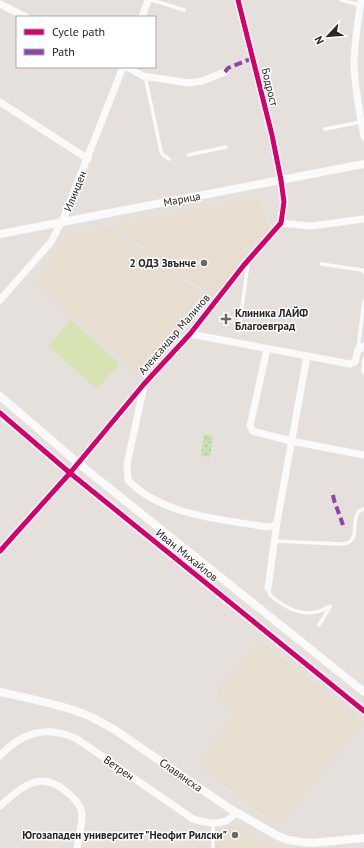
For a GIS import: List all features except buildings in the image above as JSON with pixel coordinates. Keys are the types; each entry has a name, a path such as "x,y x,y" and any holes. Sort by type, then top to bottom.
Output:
{"street":[{"path":"142,16 148,0"},
{"name":"Бодрост","path":"238,0 272,135 281,180"},
{"path":"361,2 356,33 354,62 357,94 364,137"},
{"path":"0,4 24,16"},
{"name":"Илинден","path":"0,300 51,242 88,159 123,68"},
{"path":"129,68 145,76 188,83 202,81 225,72"},
{"path":"0,102 88,159"},
{"name":"Марица","path":"0,234 364,164"},
{"path":"281,180 284,202 281,223 311,226 364,219"},
{"name":"Александър Малинов","path":"0,550 70,473 144,384 190,334 248,260 281,223"},
{"path":"190,334 350,364 355,362 361,348"},
{"path":"267,348 250,426 253,431 291,441 364,455"},
{"path":"268,588 277,522 308,356"},
{"path":"144,384 127,464 128,480 132,485 157,501 181,512 267,527 273,526 277,522"},
{"name":"Иван Михайлов","path":"0,396 78,463 364,692"},
{"name":"Иван Михайлов","path":"0,413 70,473 364,711"},
{"name":"Славянска","path":"0,692 62,706 98,720 237,813 276,835 295,841 313,843 364,838"},
{"name":"Ветрен","path":"0,756 13,744 30,734 47,731 61,733 77,739 193,818 204,822 213,823"},
{"path":"0,806 27,784 38,781 46,781 56,784 72,796 80,809 81,823 77,848"},
{"path":"213,823 228,820 237,813"}],"lane":[{"path":"152,0 184,10"},
{"path":"341,0 361,2"},
{"path":"145,76 161,151 163,155 169,159"},
{"path":"325,129 362,122"},
{"path":"188,155 226,147"},
{"path":"239,331 248,260"},
{"path":"321,264 362,270 364,272"},
{"path":"361,348 364,301"},
{"path":"363,372 364,359"},
{"path":"274,541 340,544 349,542 353,538 357,514 360,510 364,509"},
{"path":"268,588 272,598 282,605 298,612 317,612 330,606 319,625"},
{"path":"213,823 213,848"}],"shaded area":[{"name":"2 ОДЗ Звънче","path":"259,199 270,229 213,297 114,225"},
{"path":"109,226 209,300 139,375 36,283 68,235"},
{"path":"260,641 364,722 364,724 278,825 198,765 235,713 216,693"},
{"name":"Югозападен университет \"Неофит Рилски\"","path":"237,823 257,841 283,848 210,848 224,829"}],"green space":[{"path":"71,320 119,364 97,389 48,346"},
{"path":"204,434 213,436 210,457 201,456"}],"marked path":[{"path":"225,72 228,68 253,58"},
{"path":"333,495 343,525"}],"cycle path":[{"path":"0,551 70,473 144,384 190,334 244,265 281,223 284,202 281,180 272,135 238,0"},
{"path":"0,413 70,473 364,711"}],"place":[{"name":"2 ОДЗ Звънче","path":"204,263"},
{"name":"Клиника ЛАЙФ Благоевград","path":"226,319"},
{"name":"Югозападен университет \"Неофит Рилски\"","path":"235,835"}]}
